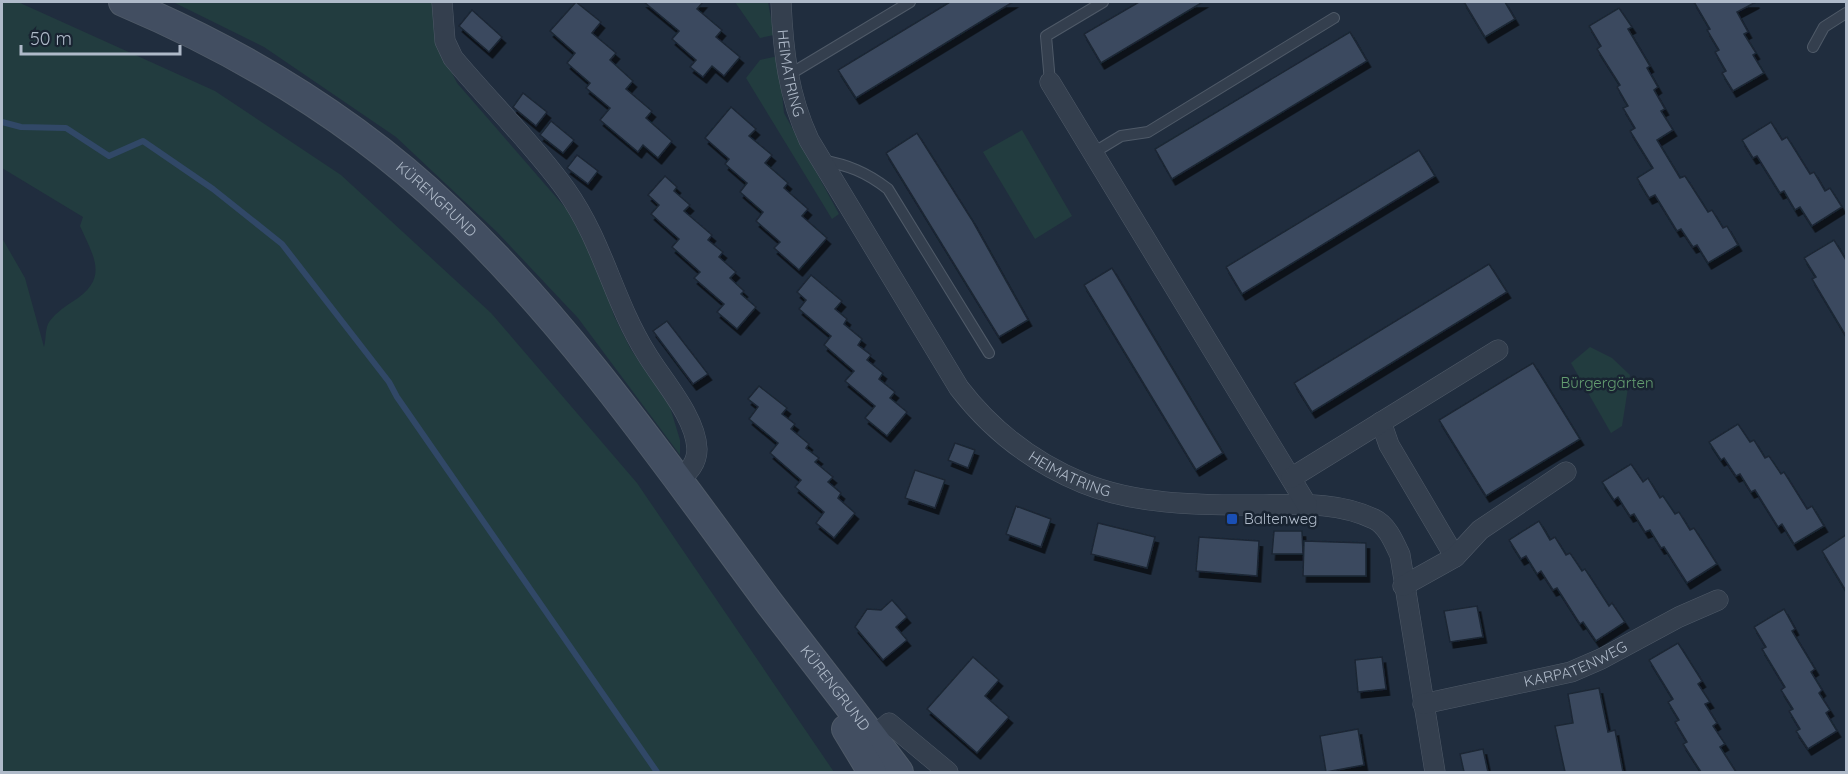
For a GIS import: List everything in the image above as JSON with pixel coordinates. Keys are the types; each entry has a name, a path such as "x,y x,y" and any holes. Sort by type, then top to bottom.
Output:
{"main road":[{"name":"KÜRENGRUND","path":"123,2 208,41 292,90 400,166 450,210 526,288 596,370 770,603 868,753 899,772"}],"street":[{"path":"442,2 445,41 453,58 564,186 581,211 605,260 627,318 647,355 669,385 692,432 697,448 695,461 680,480"},
{"name":"HEIMATRING","path":"781,2 783,51 787,76 801,122 820,160 959,388 979,415 1002,437 1037,461 1084,484 1120,494 1171,502 1343,507 1381,524 1400,555 1403,586 1435,772"},
{"path":"1050,82 1307,505"},
{"path":"1291,478 1498,350"},
{"path":"1381,422 1389,445 1455,556"},
{"path":"1403,586 1455,556 1480,530 1566,472"},
{"name":"KARPATENWEG","path":"1424,704 1571,672 1600,659 1679,616 1718,600"},
{"path":"868,753 889,723 948,772"}],"lane":[{"path":"787,76 910,2"},
{"path":"1050,82 1046,36 1102,2"},
{"path":"1813,47 1824,27 1846,13"},
{"path":"1094,153 1121,136 1148,132 1334,18"},
{"path":"820,160 852,166 872,176 888,189 989,353"}],"green space":[{"path":"2,2 18,2 215,91 341,175 491,313 637,483 834,772 2,772 2,238 25,278 44,347 50,321 91,285 96,268 80,226 83,217 2,168"},
{"path":"173,2 433,2 436,41 457,83 569,212 599,269 614,316 630,348 670,407 680,440 680,455 578,318 497,232 396,137 264,47"},
{"path":"735,2 768,2 774,35 760,38"},
{"path":"778,56 784,113 839,214 832,219 746,78 760,60"},
{"path":"1022,130 1072,216 1035,239 983,152"},
{"name":"Bürgergärten","path":"1590,347 1612,358 1630,375 1622,426 1611,433 1571,363"}],"building":[{"path":"576,2 601,22 592,33 616,53 610,60 633,81 626,89 652,111 646,118 672,141 658,158 643,145 638,152 600,120 610,108 586,88 590,83 567,63 575,53 550,31"},
{"path":"644,2 703,2 697,9 722,30 716,37 740,57 724,76 712,66 703,77 690,67 696,60 672,39 679,31"},
{"path":"950,2 1013,2 856,98 838,70"},
{"path":"1139,2 1203,2 1101,63 1084,34"},
{"path":"1464,2 1505,2 1515,19 1485,37"},
{"path":"1694,2 1756,2 1737,12 1748,32 1744,34 1756,53 1753,55 1764,73 1733,91 1722,73 1726,71 1715,52 1719,50 1707,30 1710,29"},
{"path":"1619,8 1632,27 1628,29 1650,66 1647,68 1658,87 1654,90 1665,109 1661,111 1673,130 1657,140 1680,178 1685,176 1708,212 1712,210 1723,228 1727,226 1738,245 1708,263 1697,245 1693,247 1681,229 1677,231 1655,195 1649,198 1637,178 1653,168 1630,131 1635,128 1623,108 1628,106 1617,87 1620,85 1597,49 1601,46 1589,26"},
{"path":"472,10 502,37 489,52 459,26"},
{"path":"1350,32 1367,61 1172,179 1155,149"},
{"path":"523,93 547,112 536,126 513,107"},
{"path":"731,107 756,129 749,136 772,155 765,163 788,183 784,188 808,209 802,216 827,238 799,270 774,248 780,242 756,221 763,212 740,192 747,183 725,164 729,159 705,138"},
{"path":"551,121 574,140 563,153 540,135"},
{"path":"1771,122 1782,140 1787,137 1810,174 1814,172 1825,191 1830,188 1842,207 1812,226 1800,207 1795,210 1784,191 1780,193 1757,156 1753,158 1742,140"},
{"path":"917,133 972,220 1028,320 999,337 886,153"},
{"path":"1419,150 1435,176 1242,294 1226,267"},
{"path":"577,155 598,171 588,184 567,168"},
{"path":"665,176 677,187 674,191 690,205 684,211 712,235 708,240 723,252 719,257 736,272 730,278 744,291 741,294 756,307 737,329 717,312 724,304 694,278 700,272 672,247 679,239 651,214 659,205 648,195"},
{"path":"1834,240 1846,260 1846,336 1812,279 1816,277 1804,258"},
{"path":"1489,264 1507,292 1312,412 1294,383"},
{"path":"1112,268 1223,453 1196,470 1084,285"},
{"path":"811,275 842,301 835,309 847,319 844,324 862,339 858,345 871,355 867,360 883,373 879,379 895,392 890,398 907,412 887,436 865,418 875,406 845,381 854,371 824,345 831,336 799,309 806,300 797,292"},
{"path":"667,321 708,374 693,384 653,331"},
{"path":"1533,363 1580,439 1486,496 1439,420"},
{"path":"759,386 787,408 782,414 795,424 791,429 809,444 806,448 819,458 815,462 833,477 828,482 841,493 838,498 855,513 834,538 816,523 824,512 795,487 801,480 770,453 778,443 749,419 758,407 748,399"},
{"path":"1738,424 1750,442 1754,440 1765,458 1769,456 1781,474 1784,472 1807,509 1812,506 1824,526 1794,544 1782,524 1778,527 1755,490 1751,492 1740,474 1736,476 1724,458 1721,460 1709,442"},
{"path":"955,443 975,450 968,468 948,460"},
{"path":"1631,464 1643,482 1648,478 1660,498 1663,496 1675,514 1679,512 1690,530 1694,528 1717,564 1687,583 1650,530 1645,532 1634,514 1630,516 1618,497 1614,500 1602,482"},
{"path":"915,470 945,480 935,508 905,498"},
{"path":"1016,506 1051,519 1041,547 1006,534"},
{"path":"1539,521 1550,540 1555,537 1566,555 1570,553 1582,571 1585,569 1609,606 1612,603 1625,622 1596,641 1583,622 1580,624 1557,588 1553,590 1541,571 1537,574 1526,556 1521,559 1509,540"},
{"path":"1098,523 1155,537 1147,568 1091,554"},
{"path":"1274,531 1302,531 1303,554 1272,554"},
{"path":"1846,535 1846,591 1822,551"},
{"path":"1199,537 1259,541 1257,576 1196,571"},
{"path":"1304,541 1366,543 1366,576 1303,576"},
{"path":"892,600 907,617 896,627 907,640 883,660 855,627 867,609 881,610"},
{"path":"1477,606 1483,637 1450,642 1444,611"},
{"path":"1784,609 1795,629 1792,631 1815,669 1811,672 1822,690 1819,693 1830,710 1826,713 1837,731 1808,749 1796,731 1800,729 1789,711 1793,709 1781,690 1785,687 1762,649 1766,647 1754,627"},
{"path":"1678,643 1702,681 1698,684 1710,702 1705,704 1717,723 1713,726 1725,744 1720,747 1736,772 1701,772 1683,744 1687,742 1675,722 1679,720 1668,702 1673,699 1649,660"},
{"path":"973,657 999,680 985,696 1009,717 977,753 927,709"},
{"path":"1382,657 1386,689 1358,692 1355,660"},
{"path":"1599,688 1608,732 1615,730 1623,772 1565,772 1555,726 1573,723 1568,694"},
{"path":"1358,729 1364,765 1326,772 1320,736"},
{"path":"1483,749 1488,772 1464,772 1460,754"}],"waterway":[{"path":"2,122 21,127 66,128 109,156 143,141 213,189 282,244 389,382 397,397 657,772"}],"place":[{"name":"Baltenweg","path":"1232,519"}]}
